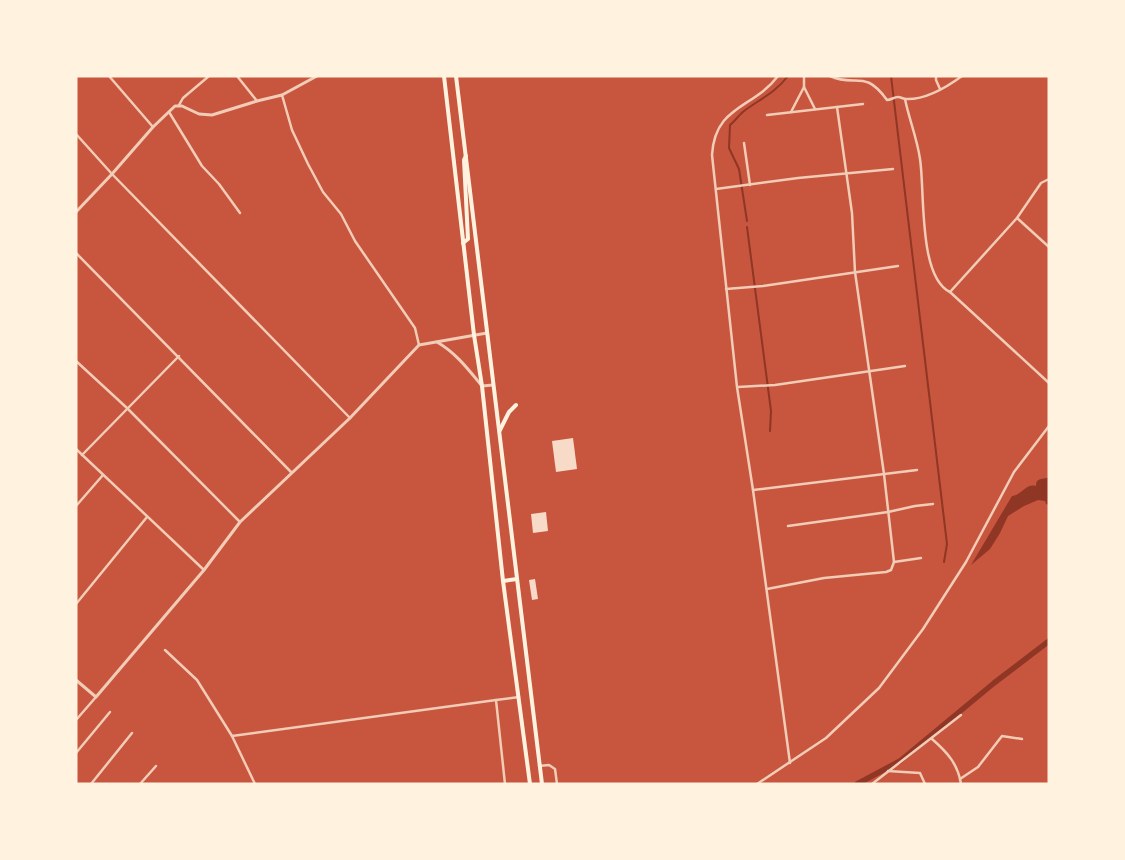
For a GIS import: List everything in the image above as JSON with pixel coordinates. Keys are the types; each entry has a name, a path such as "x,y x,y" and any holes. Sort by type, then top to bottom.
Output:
{"highway":[{"path":"444,76 474,335 482,386 503,581 530,784"},
{"path":"456,76 542,784"},
{"path":"463,243 468,239 464,160 466,156"},
{"path":"499,432 509,412 516,405"},
{"path":"503,581 517,579"}],"street":[{"path":"109,76 153,126"},
{"path":"76,212 153,126 179,105 183,98 209,76"},
{"path":"237,76 257,101"},
{"path":"179,105 199,114 212,115 282,95 316,76"},
{"path":"778,76 764,90 729,115 717,129 712,155 737,387 767,589 790,763"},
{"path":"804,76 804,87 815,109"},
{"path":"830,76 837,80 870,82 886,100 897,97 905,99 930,95 962,76"},
{"path":"936,76 940,90"},
{"path":"791,112 804,87"},
{"path":"282,95 292,130 311,171 323,192 340,214 355,241 415,328 419,345"},
{"path":"905,99 921,160 922,198 928,251 936,277 942,288 950,292 1049,383"},
{"path":"767,114 863,104"},
{"path":"767,589 824,578 886,572 891,570 894,562 884,474 855,272 852,213 837,107"},
{"path":"168,112 202,166 219,184 240,213"},
{"path":"76,134 112,174 350,418"},
{"path":"744,143 750,185"},
{"path":"716,189 798,178 893,169"},
{"path":"950,292 1018,218 1041,183 1049,179"},
{"path":"1018,218 1049,247"},
{"path":"76,254 292,472"},
{"path":"726,289 760,286 898,266"},
{"path":"76,720 204,570 240,522 350,418 419,345 487,333"},
{"path":"436,342 453,352 482,386 494,385"},
{"path":"82,455 178,356"},
{"path":"76,361 127,408 240,522"},
{"path":"737,387 775,385 905,366"},
{"path":"757,784 826,738 879,688 923,629 966,562 1014,472 1049,426"},
{"path":"76,449 204,570"},
{"path":"753,490 917,470"},
{"path":"76,506 103,475"},
{"path":"788,526 933,504"},
{"path":"76,604 147,517"},
{"path":"894,562 921,558"},
{"path":"165,650 197,680 232,736 255,784"},
{"path":"76,680 96,697"},
{"path":"232,736 519,697"},
{"path":"496,700 505,784"},
{"path":"76,754 110,712"},
{"path":"872,784 961,715"},
{"path":"91,784 132,734"},
{"path":"960,779 978,766 1002,736 1022,739"},
{"path":"932,739 947,753 959,772 961,784"},
{"path":"539,766 549,765 555,769 557,784"},
{"path":"140,784 156,766"},
{"path":"888,771 920,773 925,784"}],"shaded area":[{"path":"1049,477 1049,505 1045,501 1038,500 1008,516 990,549 971,565 1012,496 1019,494 1029,486 1036,486 1037,481"}],"building":[{"path":"573,438 577,469 556,472 552,441"},
{"path":"546,512 548,531 533,533 531,514"},
{"path":"535,579 538,599 532,600 529,580"}],"waterway":[{"path":"747,221 739,169 729,148 730,125 744,111 778,87 788,76"},
{"path":"891,76 947,544 944,562"},
{"path":"747,227 771,411 770,431"},
{"path":"857,784 900,761 994,683 1049,641"}]}
